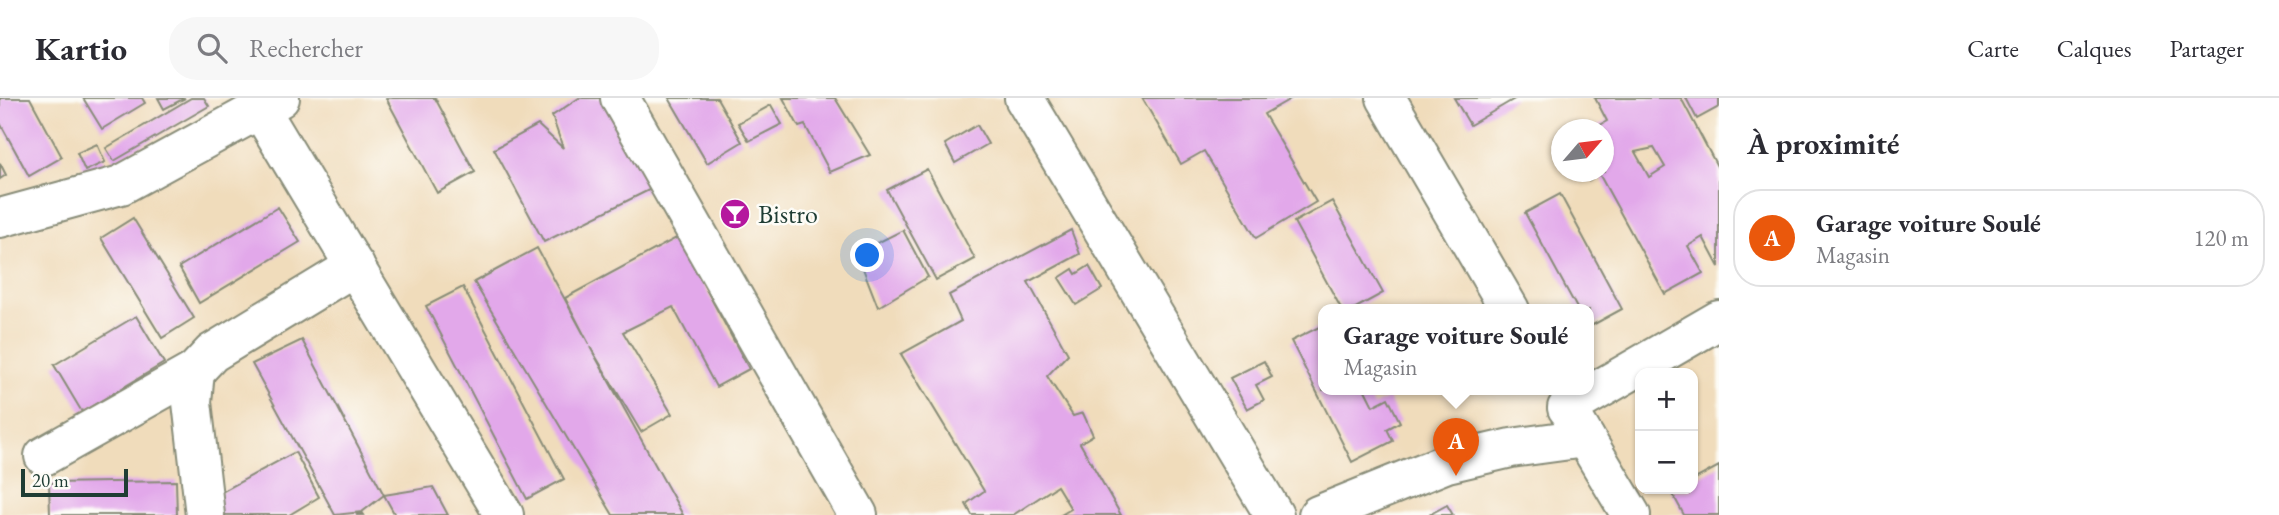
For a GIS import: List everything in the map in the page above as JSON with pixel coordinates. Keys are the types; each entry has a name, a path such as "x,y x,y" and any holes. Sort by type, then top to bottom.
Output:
{"street":[{"path":"620,98 858,515"},
{"path":"1024,98 1274,515"},
{"path":"1386,98 1506,304"},
{"path":"0,218 121,185 270,103 355,266 504,515"},
{"path":"44,456 195,371 212,354 355,266"},
{"path":"1318,515 1447,463 1511,449 1719,320"},
{"path":"195,371 192,402 205,515"},
{"path":"1570,412 1630,515"}],"building":[{"path":"0,98 30,98 62,157 29,176 0,123"},
{"path":"83,98 142,98 145,103 102,129"},
{"path":"158,98 185,98 164,109"},
{"path":"191,98 204,98 209,106 114,161 106,148"},
{"path":"386,98 435,98 475,172 437,193"},
{"path":"579,98 609,98 657,186 544,242 494,149 538,125 563,148 552,116"},
{"path":"669,98 717,98 742,142 707,163"},
{"path":"783,98 835,98 870,155 830,172 805,125 799,127"},
{"path":"1142,98 1292,98 1264,114 1316,202 1256,238 1204,151 1181,164"},
{"path":"1454,98 1516,98 1470,125"},
{"path":"1595,98 1681,98 1719,170 1719,267 1703,237 1688,246 1703,273 1665,294 1603,182 1614,182 1614,119 1606,119","holes":["1654,148 1665,167 1649,177 1635,152"]},
{"path":"1686,98 1719,98 1719,107 1697,119"},
{"path":"771,105 782,124 749,141 738,123"},
{"path":"977,125 988,144 955,163 945,144"},
{"path":"97,144 105,162 85,171 77,153"},
{"path":"0,163 6,175 0,179"},
{"path":"927,169 975,259 936,280 887,190"},
{"path":"1560,194 1622,309 1594,324 1594,304 1575,304 1525,213"},
{"path":"1332,201 1383,293 1363,304 1339,304 1294,222"},
{"path":"278,207 300,242 199,303 179,267"},
{"path":"133,218 194,318 162,338 101,238"},
{"path":"903,230 928,277 878,307 857,253"},
{"path":"1071,230 1080,254 1028,282 1068,354 1047,376 1073,416 1083,413 1093,435 1080,443 1121,515 1061,515 1071,509 1057,486 1013,515 972,515 966,504 984,491 901,354 961,321 949,295"},
{"path":"678,237 749,369 716,387 673,307 623,332 672,414 641,432 590,347 683,515 613,515 474,282 537,248 589,344 565,298"},
{"path":"1089,266 1102,289 1076,305 1059,278 1073,269 1076,274"},
{"path":"463,287 564,479 527,499 426,306"},
{"path":"136,316 164,363 82,412 54,365"},
{"path":"1318,328 1318,395 1291,341"},
{"path":"302,340 384,495 362,512 335,515 252,364"},
{"path":"1264,361 1272,377 1256,385 1264,400 1247,409 1230,378"},
{"path":"1318,395 1368,395 1373,406 1388,398 1400,422 1387,429 1393,441 1352,462"},
{"path":"295,452 319,497 289,515 216,515 216,495"},
{"path":"1719,466 1719,515 1684,515 1673,494 1698,494 1698,477"},
{"path":"176,481 177,515 50,515 49,483"},
{"path":"433,487 448,515 395,515 384,495"},
{"path":"1447,505 1453,515 1429,515"}],"place":[{"name":"Bistro","path":"735,214"},
{"name":"Garage voiture Soulé","path":"1456,476"}]}
